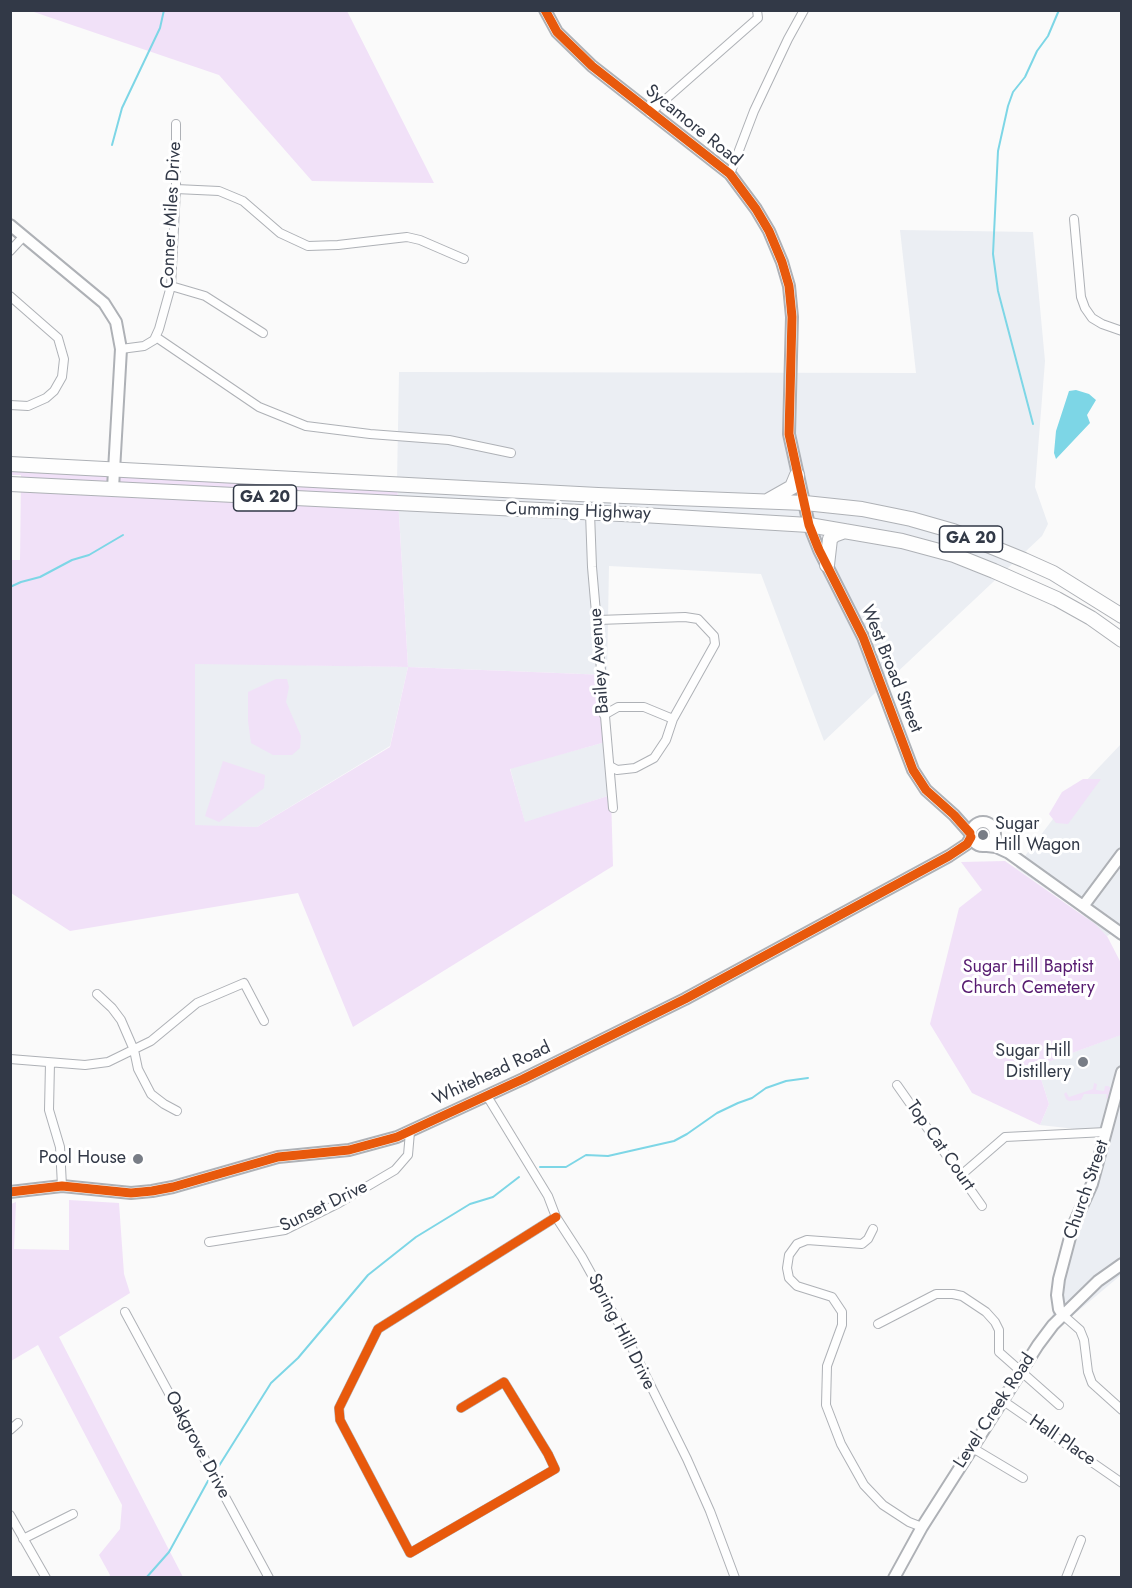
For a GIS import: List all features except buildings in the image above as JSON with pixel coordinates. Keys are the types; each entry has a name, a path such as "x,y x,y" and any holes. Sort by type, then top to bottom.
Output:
{"highway":[{"name":"Cumming Highway","path":"10,464 598,495 805,503 862,509 953,531 1053,573 1122,616"},
{"path":"766,501 792,487 797,475"},
{"name":"Cumming Highway","path":"10,484 809,525 902,541 954,555 1057,599 1091,618 1122,640"},
{"path":"827,566 830,539 845,531"}],"street":[{"name":"Sycamore Road","path":"545,10 557,32 592,66 730,174 769,231 789,286 792,317 789,434 805,503"},
{"path":"650,113 758,18 757,10"},
{"path":"730,174 754,111 804,10"},
{"name":"Conner Miles Drive","path":"156,337 171,286 176,189 176,124"},
{"path":"176,189 219,191 243,201 280,233 308,246 407,237 464,258"},
{"path":"1074,219 1081,297 1085,308 1092,318 1101,324 1122,331"},
{"path":"10,225 104,303 116,322 121,349 112,488"},
{"path":"10,251 24,237"},
{"path":"171,286 206,296 263,333"},
{"path":"10,296 58,338 64,359 62,377 54,391 46,398 28,406 10,405"},
{"path":"121,349 144,346 156,337 259,407 306,426 449,440 511,453"},
{"name":"West Broad Street","path":"805,503 809,525 863,637 913,770 926,790 954,814 970,835"},
{"name":"Bailey Avenue","path":"590,513 592,567 613,808"},
{"path":"598,620 685,617 698,619 714,636 715,644 673,719 666,740 654,758 635,768 617,770 610,766"},
{"path":"604,716 618,707 644,707 673,719"},
{"name":"West Broad Street","path":"954,814 980,822"},
{"path":"1009,854 988,823 980,822 974,826 970,835 982,846 996,847 1009,854 1122,934"},
{"path":"982,846 993,841 995,833"},
{"name":"Whitehead Road","path":"10,1192 62,1186 131,1193 152,1191 183,1185 278,1157 349,1150 373,1145 410,1132 685,999 949,856 967,844 970,835"},
{"name":"Whitehead Road","path":"949,856 982,846"},
{"path":"1084,905 1122,854"},
{"path":"10,1059 85,1065 108,1062 150,1041 196,1003 244,983 264,1021"},
{"path":"97,993 121,1020 134,1050 138,1069 151,1094 177,1111"},
{"path":"50,1063 49,1110 60,1147 62,1186"},
{"name":"Church Street","path":"1061,1312 1057,1295 1072,1226 1089,1192 1122,1072"},
{"name":"Top Cat Court","path":"897,1085 982,1206"},
{"name":"Spring Hill Drive","path":"487,1096 548,1197 557,1218 582,1257 630,1344 710,1511 735,1578"},
{"name":"Sunset Drive","path":"208,1242 285,1230 339,1203 395,1170 408,1155 410,1132"},
{"path":"960,1176 1005,1137 1106,1132"},
{"path":"461,1408 504,1382 555,1468 410,1553 340,1420 339,1408 378,1329 557,1218"},
{"path":"873,1228 868,1239 862,1244 807,1240 797,1244 789,1255 786,1268 789,1278 797,1286 832,1297 842,1312 842,1325 827,1366 826,1405 841,1444 864,1485 883,1505 921,1527"},
{"name":"Level Creek Road","path":"894,1578 921,1527 971,1447 1061,1312 1122,1264"},
{"path":"878,1324 936,1294 962,1296 993,1318 999,1330 999,1352 1059,1405"},
{"name":"Oakgrove Drive","path":"125,1312 269,1578"},
{"path":"1061,1312 1080,1330 1092,1383 1122,1410"},
{"name":"Hall Place","path":"1002,1400 1122,1483"},
{"path":"10,1430 18,1423"},
{"path":"971,1447 1023,1478"},
{"path":"23,1539 73,1514"},
{"path":"10,1515 46,1578"},
{"path":"1066,1578 1081,1540"}],"shaded area":[{"path":"900,230 1033,232 1045,361 1035,487 1048,524 1042,536 824,741 761,574 609,566 607,675 408,667 397,482 399,372 916,373"},
{"path":"195,663 408,667 390,746 257,827 195,826"},
{"path":"609,741 611,795 525,823 510,768"},
{"path":"1121,744 1121,929 1107,936 1078,911 1016,868 1065,803"},
{"path":"1121,1022 1121,1275 1046,1338 1103,1132 1040,1125 1049,1104 1037,1066 1120,1035"}],"green space":[{"path":"31,11 347,11 434,183 312,181 219,75"},
{"path":"10,469 397,482 408,667 607,675 609,741 510,769 525,822 611,795 613,866 353,1027 298,893 70,931 11,893 10,560 20,560 21,475 11,475","holes":["195,664 408,667 390,747 257,827 195,825"]},
{"path":"276,679 287,679 289,687 286,702 301,736 300,748 292,755 273,755 251,743 248,692"},
{"path":"223,761 265,775 264,788 219,822 205,816"},
{"path":"1083,779 1101,779 1068,824 1056,823 1049,814 1062,792"},
{"name":"Sugar Hill Baptist Church Cemetery","path":"1005,861 1095,924 1107,936 1121,963 1121,1035 1037,1066 1049,1104 1040,1125 972,1093 930,1024 959,908 982,890 961,862"},
{"path":"1094,1083 1097,1084 1096,1090 1104,1091 1105,1086 1112,1089 1111,1096 1106,1099 1107,1094 1084,1094 1081,1100 1066,1099 1064,1094 1066,1092 1069,1097 1093,1089"},
{"path":"69,1200 119,1203 124,1274 130,1293 59,1337 183,1577 109,1577 99,1555 120,1529 122,1505 38,1345 11,1361 11,1204 16,1202 14,1249 69,1250"}],"water":[{"path":"1076,390 1089,394 1096,400 1087,415 1090,423 1056,459 1054,453 1056,431 1069,391"}],"waterway":[{"path":"112,145 122,108 160,28 164,10"},
{"path":"1033,424 998,291 993,254 998,151 1013,92 1025,77 1037,51 1048,36 1059,10"},
{"path":"10,587 40,577 72,560 89,555 123,535"},
{"path":"540,1167 566,1167 586,1155 608,1156 674,1141 717,1113 752,1098 766,1088 786,1081 808,1078"},
{"path":"217,1469 271,1383 298,1358 368,1275 416,1237 470,1204 493,1197 519,1177"},
{"path":"146,1578 169,1552 209,1479"}],"cycle path":[{"path":"545,10 557,32 592,66 730,174 769,231 789,286 792,317 789,434 809,525 819,550 863,637 913,770 926,790 970,833"},
{"path":"10,1192 62,1186 131,1193 152,1191 278,1157 349,1150 397,1137 523,1079 685,999 949,856 967,844 971,837"},
{"path":"461,1408 504,1382 555,1469 410,1553 340,1420 339,1408 378,1329 556,1217"}],"place":[{"name":"Sugar Hill Wagon","path":"983,835"},
{"name":"Sugar Hill Distillery","path":"1083,1062"},
{"name":"Pool House","path":"138,1159"}]}
